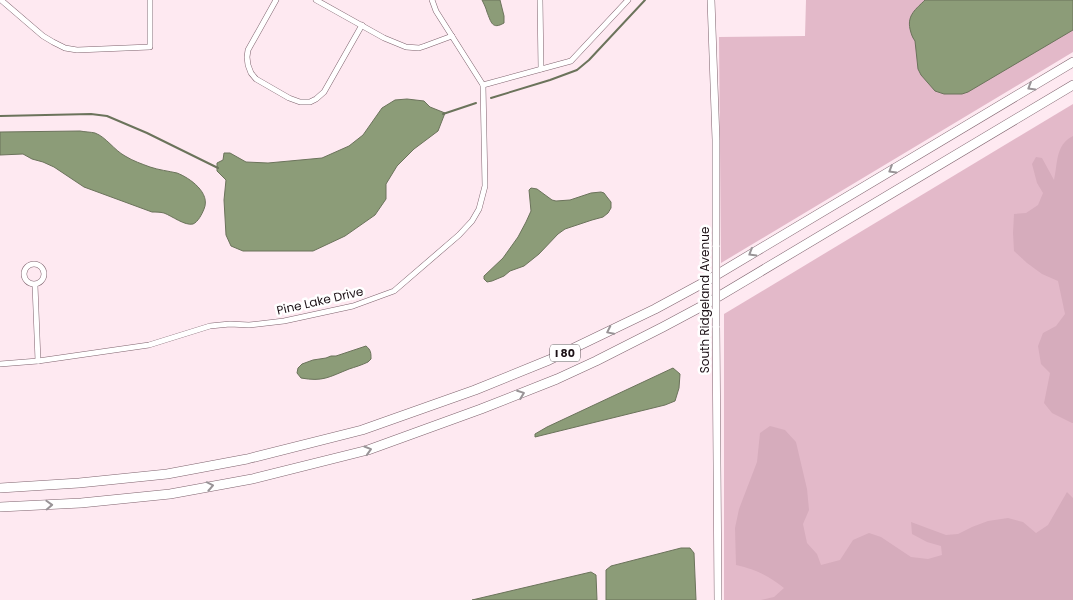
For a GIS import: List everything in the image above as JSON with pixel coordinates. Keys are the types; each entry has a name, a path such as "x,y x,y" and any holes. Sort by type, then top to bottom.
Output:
{"highway":[{"name":"I 80","path":"0,488 79,483 167,474 247,459 362,430 520,373 588,342 695,287 1073,62"},
{"name":"I 80","path":"0,507 81,503 170,494 252,479 368,450 528,391 596,361 663,328 706,304 1073,85"}],"street":[{"path":"1,0 43,36 65,48 77,50 150,47 150,0"},
{"path":"276,0 248,50 248,65 256,79 300,102 313,101 321,96 362,26"},
{"path":"316,0 362,26 398,44 412,48 431,45 452,36"},
{"path":"432,0 436,11 483,85 571,61 628,0"},
{"path":"540,0 541,69"},
{"name":"South Ridgeland Avenue","path":"711,0 716,140 718,600"},
{"name":"Pine Lake Drive","path":"0,364 38,361 149,345 210,326 284,320 353,306 394,291 459,235 472,221 479,209 485,186 483,85"},
{"path":"35,264 41,266 45,274 41,282 35,285 27,281 24,272 29,265 35,264"},
{"path":"35,285 38,361"}],"shaded area":[{"path":"482,0 500,0 504,23 497,26 493,24"},
{"path":"806,0 1073,0 1073,52 721,263 719,37 805,36"},
{"path":"925,0 1073,0 1073,30 968,92 944,94 935,91 918,69 915,41 909,24 913,13"},
{"path":"395,100 424,101 430,107 445,113 438,131 414,149 397,166 386,184 386,199 375,215 345,236 313,251 243,251 231,246 226,235 224,200 226,180 217,171 217,163 223,160 224,153 230,153 246,162 268,163 322,158 349,146 363,135 382,108"},
{"path":"1073,104 1073,600 724,600 724,314"},
{"path":"80,131 99,135 134,161 188,178 205,197 203,211 198,220 193,224 186,224 164,213 152,212 84,187 54,167 23,154 0,155 0,132"},
{"path":"1073,136 1072,423 1052,413 1044,403 1050,373 1041,364 1038,346 1043,333 1056,326 1065,314 1058,281 1042,274 1014,251 1013,233 1014,214 1026,213 1038,205 1043,193 1037,183 1032,164 1036,157 1042,158 1054,180 1060,149"},
{"path":"531,188 537,189 556,201 570,200 591,193 601,192 611,202 611,208 603,217 565,229 524,266 487,282 484,276 503,258 526,222 531,211 529,190"},
{"path":"366,346 369,349 371,359 363,364 321,379 301,378 297,373 298,368 302,364 336,356"},
{"path":"673,368 680,374 679,388 675,401 535,437 535,434 547,427"},
{"path":"770,426 785,430 796,442 807,489 809,510 803,524 807,543 817,554 821,565 840,560 853,540 869,533 881,537 911,557 928,559 942,555 941,546 927,542 912,534 911,522 946,535 958,534 988,521 1008,518 1023,522 1036,533 1048,525 1067,492 1073,498 1073,600 761,600 774,597 784,588 762,574 736,565 735,528 739,509 757,462 760,433"},
{"path":"681,548 690,548 694,553 696,600 606,600 606,570 611,566"},
{"path":"591,572 596,575 597,600 472,600"}],"waterway":[{"path":"491,98 577,70 589,60 645,0"},
{"path":"443,114 476,103"},
{"path":"0,116 91,114 107,116 147,133 218,168"}]}
